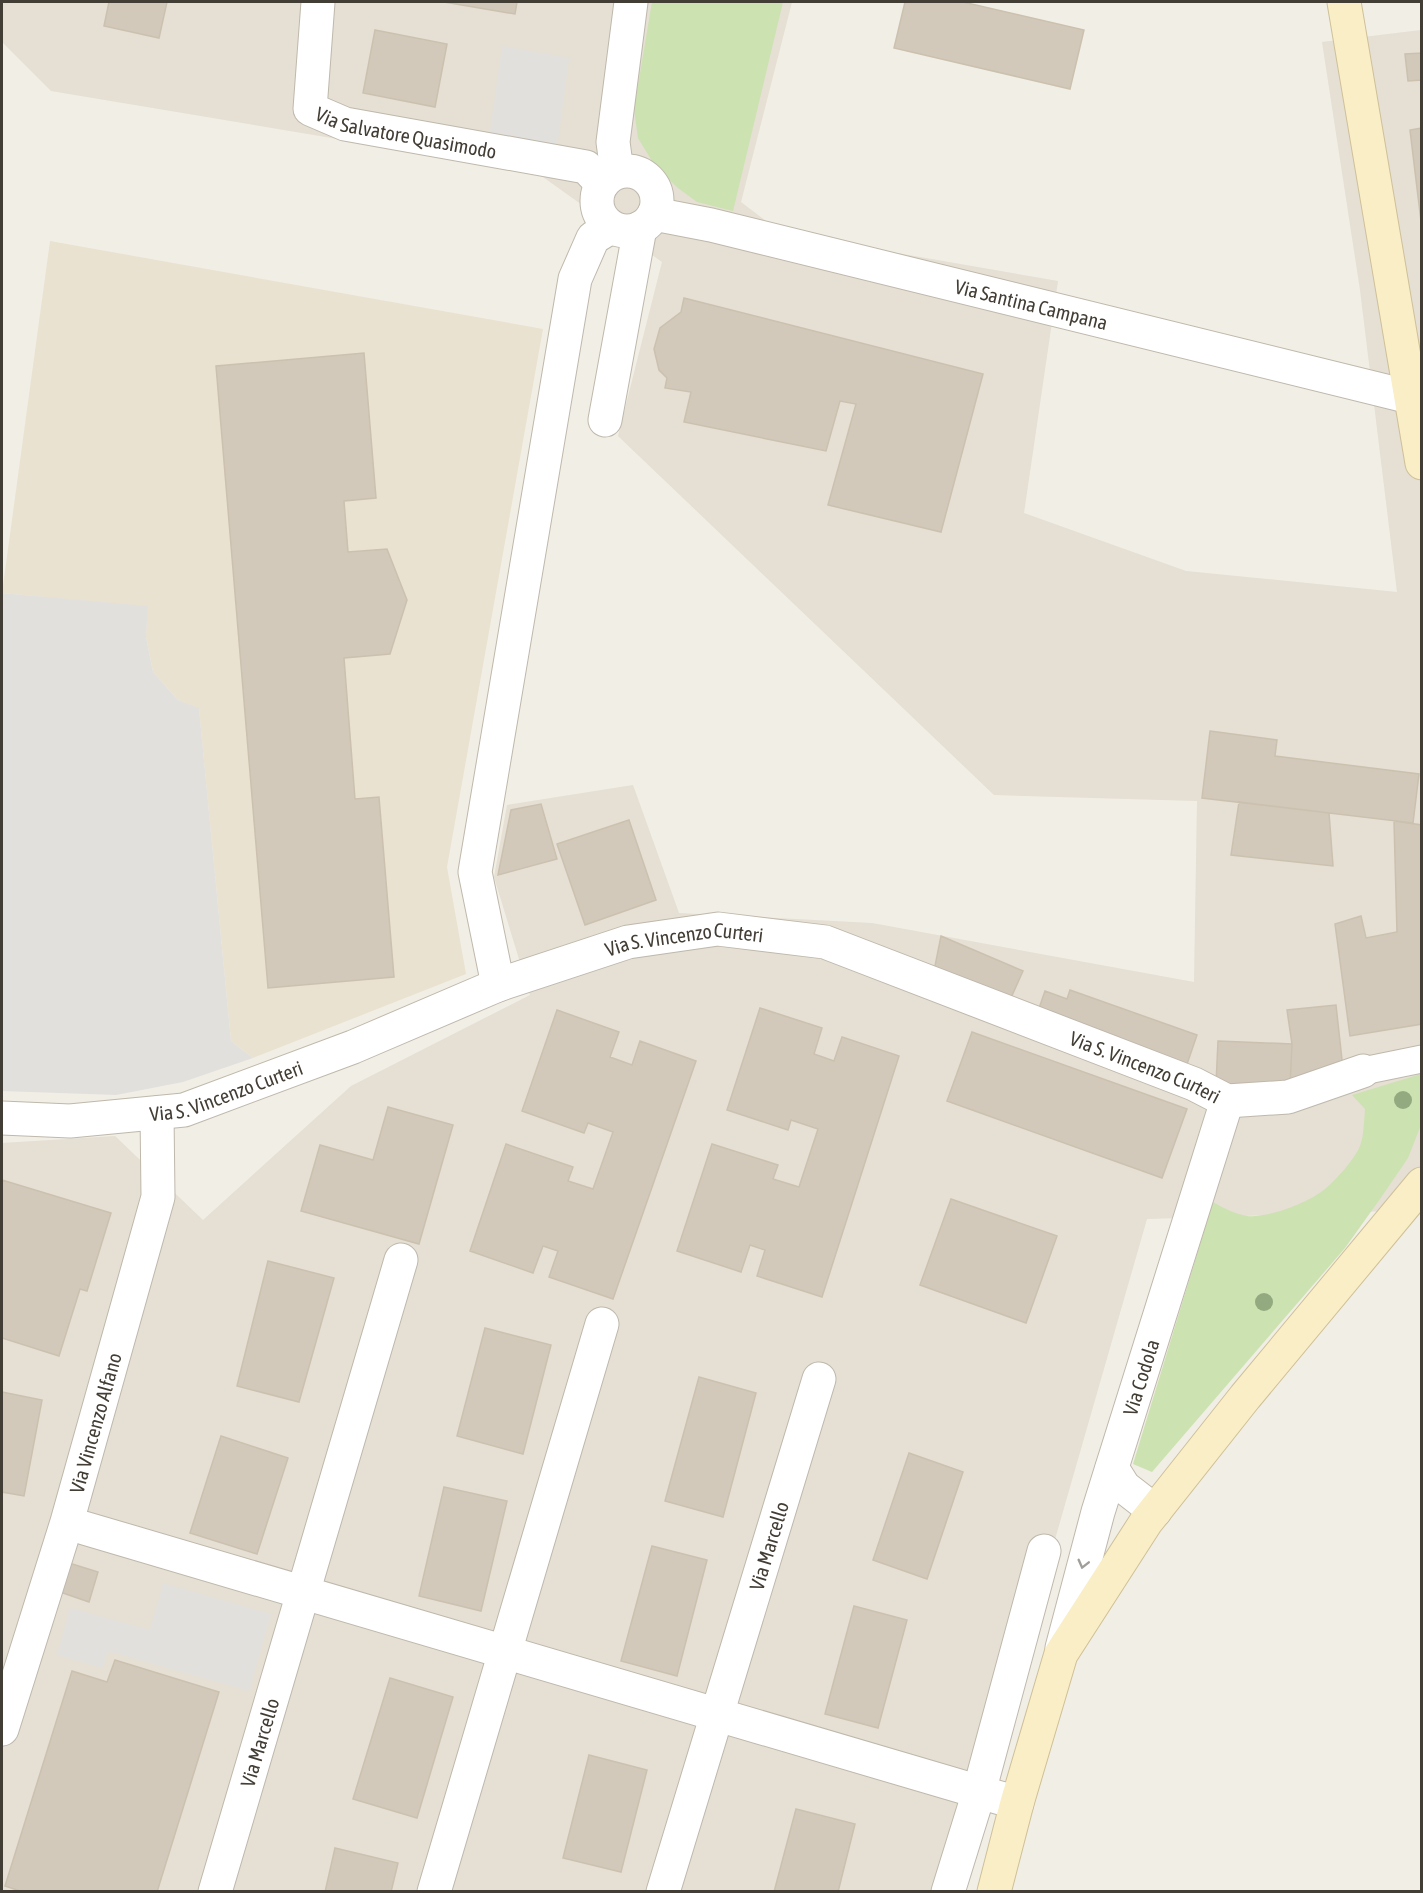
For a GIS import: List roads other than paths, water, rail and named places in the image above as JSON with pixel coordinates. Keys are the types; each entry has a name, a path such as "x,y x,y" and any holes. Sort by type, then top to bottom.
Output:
{"main road":[{"path":"1344,2 1422,463"},
{"path":"994,1892 1017,1803 1061,1654 1155,1511 1245,1397 1422,1184"}],"street":[{"name":"Via Salvatore Quasimodo","path":"318,2 310,109 345,124 586,167 610,178"},
{"path":"610,178 631,2"},
{"path":"605,420 635,223 656,194 652,185 637,172 628,171 610,178 597,193 596,202 604,221 635,223"},
{"path":"498,985 476,872 575,279 593,238 635,223"},
{"name":"Via Santina Campana","path":"635,223 722,227 1410,397"},
{"name":"Via S. Vincenzo Curteri","path":"2,1118 70,1121 184,1110 353,1047 498,985 628,942 718,929 825,942 1184,1080 1227,1101 1288,1097 1363,1071"},
{"path":"1363,1071 1422,1059"},
{"name":"Via Codola","path":"1061,1654 1098,1512 1227,1101"},
{"name":"Via Vincenzo Alfano","path":"2,1729 67,1522 158,1197 157,1113"},
{"name":"Via Marcello","path":"215,1892 401,1260"},
{"path":"434,1892 602,1324"},
{"name":"Via Marcello","path":"663,1892 819,1379"},
{"path":"1112,1468 1124,1487 1155,1511"},
{"path":"1098,1512 1112,1529 1132,1544"},
{"path":"84,1528 1017,1803"},
{"path":"948,1892 979,1792 1044,1551"}]}
